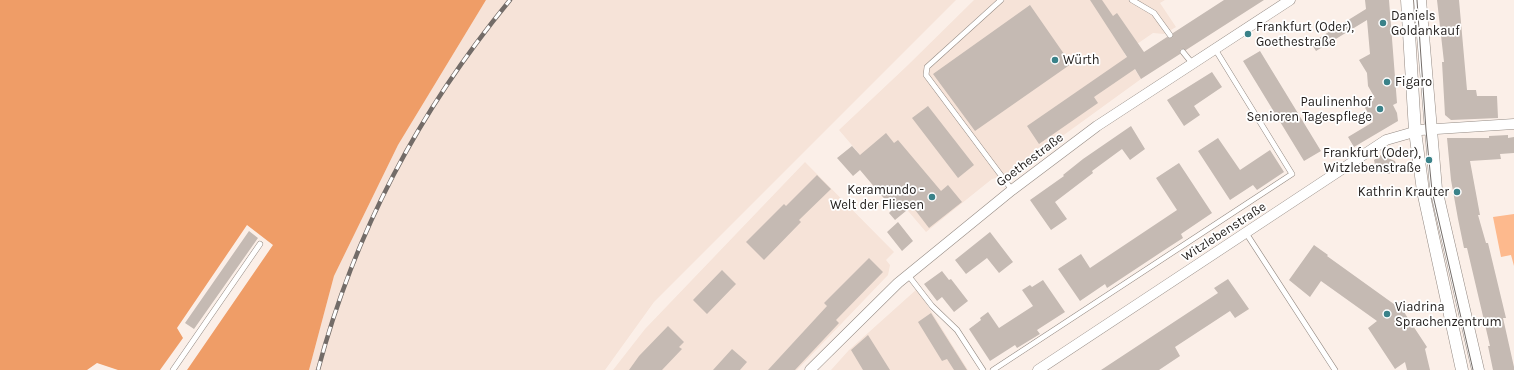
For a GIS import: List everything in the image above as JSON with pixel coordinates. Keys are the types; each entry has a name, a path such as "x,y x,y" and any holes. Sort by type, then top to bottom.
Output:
{"street":[{"name":"Goethestraße","path":"810,370 908,275 1012,190 1097,126 1214,48 1290,0"},
{"path":"1406,0 1415,130 1422,191 1462,370"},
{"path":"1420,0 1436,189 1478,370"},
{"name":"Witzlebenstraße","path":"1038,370 1386,140 1415,130 1514,124"}],"lane":[{"path":"1001,0 927,67 926,75 1012,190"},
{"path":"1132,0 1154,13 1170,35"},
{"path":"993,370 1292,174 1214,48"},
{"path":"1183,52 1192,63"},
{"path":"1246,233 1335,370"},
{"path":"173,370 260,244"},
{"path":"908,275 932,306 957,330 983,370"}],"shaded area":[{"path":"0,0 486,0 398,145 334,276 309,370 187,370 273,245 247,225 177,328 183,338 160,370 118,370 97,363 87,370 0,370"},
{"path":"486,0 956,0 654,302 605,370 309,370 334,276 398,145"},
{"path":"974,0 1165,0 1160,3 1176,27 1164,34 1153,33 1124,53 1141,79 1010,174 992,179 926,232 839,130"},
{"path":"805,162 894,252 886,260 890,265 888,275 797,370 613,370 645,329"},
{"path":"1514,214 1514,266 1511,255 1501,257 1493,217"},
{"path":"917,289 968,370 831,370 849,350"}],"building":[{"path":"1090,0 1102,0 1113,16 1117,13 1144,52 1167,37 1172,38 1173,33 1224,0 1264,0 1186,50 1181,49 1180,54 1141,79 1135,69 1094,97 1098,103 1039,144 1027,126 1127,57"},
{"path":"1365,0 1389,0 1397,103 1393,105 1397,113 1398,121 1354,147 1348,137 1373,122 1363,104 1375,98 1368,86 1367,73 1359,60 1370,54 1367,20 1316,51 1311,43 1366,9"},
{"path":"1437,0 1459,0 1467,90 1476,90 1477,96 1497,96 1498,118 1451,120 1445,115 1442,62 1444,62"},
{"path":"1030,5 1071,64 975,131 933,74"},
{"path":"1260,51 1321,151 1304,161 1243,61"},
{"path":"1212,72 1222,87 1194,106 1200,115 1184,126 1167,100"},
{"path":"928,106 974,165 958,178 912,118"},
{"path":"1131,126 1145,149 1130,160 1122,149 1092,171 1093,173 1055,202 1067,219 1051,230 1030,200 1064,176 1063,175 1083,159"},
{"path":"886,133 894,143 898,140 941,191 948,185 962,202 929,228 912,206 895,220 889,213 893,209 860,170 853,176 837,158 852,146 860,155"},
{"path":"1508,135 1508,138 1514,137 1514,153 1500,154 1501,159 1470,161 1480,215 1478,215 1486,243 1488,243 1506,318 1503,318 1514,367 1514,370 1493,370 1488,346 1490,346 1467,248 1464,248 1458,219 1451,180 1447,138 1489,138 1489,136"},
{"path":"1218,138 1240,170 1270,150 1284,172 1257,190 1253,185 1230,200 1198,151"},
{"path":"1381,155 1395,161 1397,168 1389,174 1376,169 1374,160"},
{"path":"1179,163 1212,213 1181,234 1183,238 1107,288 1105,284 1080,301 1058,269 1081,254 1090,268 1177,210 1156,178"},
{"path":"817,175 831,189 799,220 801,222 764,260 746,242 784,204 786,206"},
{"path":"898,222 913,241 902,251 887,232"},
{"path":"249,231 258,238 194,329 185,323"},
{"path":"990,232 1013,262 999,273 987,258 966,274 955,260"},
{"name":"Viadrina Sprachenzentrum","path":"1314,245 1398,307 1400,306 1427,347 1425,349 1430,370 1407,370 1405,362 1395,369 1368,328 1377,321 1321,281 1310,297 1289,280"},
{"path":"869,258 883,272 836,320 839,323 795,370 768,370 827,306 824,303"},
{"path":"722,270 736,284 707,314 693,300"},
{"path":"942,271 949,280 951,279 968,301 954,312 942,297 937,301 924,284"},
{"path":"1228,279 1249,309 1235,318 1230,311 1175,347 1180,356 1159,370 1101,370 1218,293 1214,288"},
{"path":"1043,280 1065,312 1037,330 1040,334 1017,348 1015,345 990,361 969,329 981,320 980,318 988,312 999,328 1033,306 1022,290 1030,285 1032,287"},
{"path":"931,313 967,370 954,370 947,359 942,361 918,322"},
{"path":"668,326 684,342 679,347 682,349 662,370 629,370 639,356"},
{"path":"868,335 890,370 863,370 851,350"},
{"path":"732,349 747,362 740,370 713,370"}],"tram line":[{"path":"1417,0 1426,130 1432,191 1473,370"}],"railway":[{"path":"318,370 333,319 351,269 371,221 394,174 419,129 447,85 477,42 510,0"}],"place":[{"name":"Daniels Goldankauf","path":"1383,23"},
{"name":"Frankfurt (Oder), Goethestraße","path":"1248,34"},
{"name":"Würth","path":"1055,60"},
{"name":"Figaro","path":"1387,82"},
{"name":"Paulinenhof Senioren Tagespflege","path":"1380,109"},
{"name":"Frankfurt (Oder), Witzlebenstraße","path":"1429,160"},
{"name":"Kathrin Krauter","path":"1457,192"},
{"name":"Keramundo - Welt der Fliesen","path":"932,197"},
{"name":"Viadrina Sprachenzentrum","path":"1387,314"}]}
